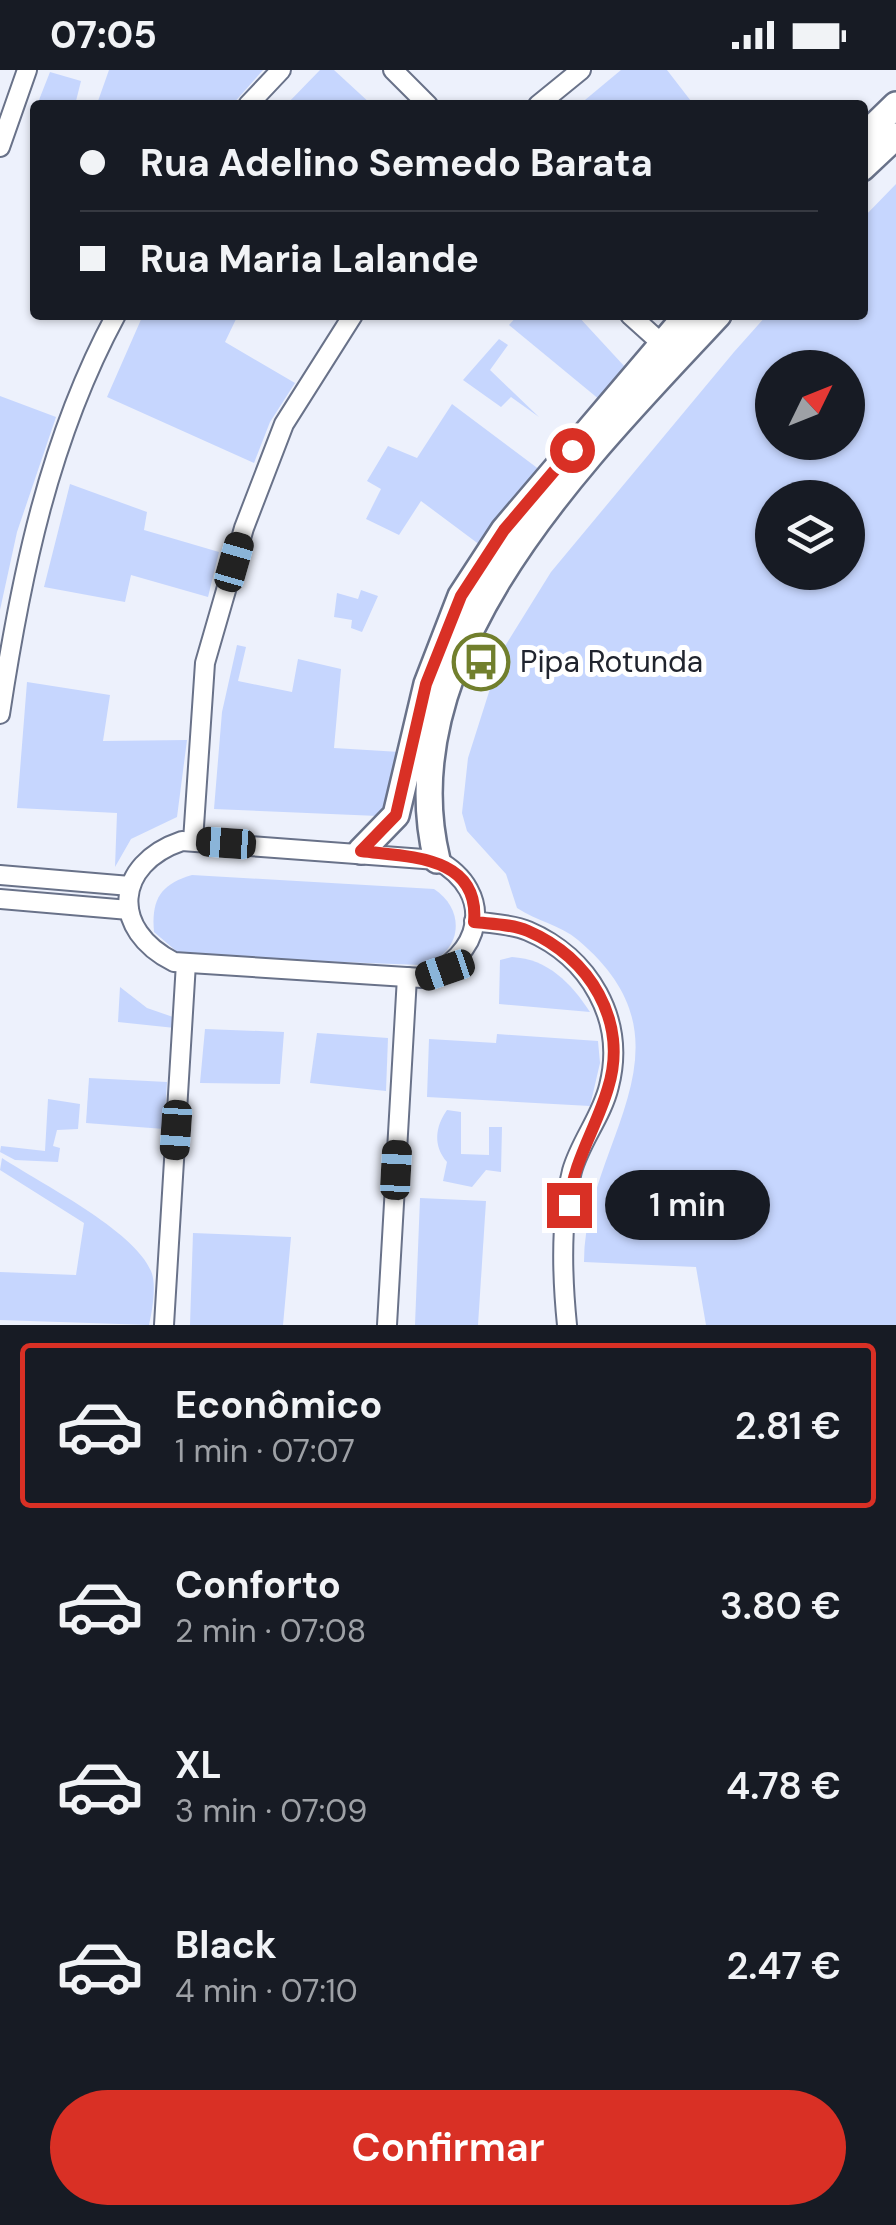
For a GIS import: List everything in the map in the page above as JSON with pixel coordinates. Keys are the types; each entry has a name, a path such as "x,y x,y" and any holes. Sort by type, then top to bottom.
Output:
{"main road":[{"path":"868,132 896,106"},
{"path":"868,162 896,136"},
{"path":"437,860 428,797 437,730 447,687 480,606 520,542 669,351 684,320"},
{"path":"361,851 396,815 426,684 461,596 504,530 669,351 711,320"}],"street":[{"path":"0,147 27,70"},
{"path":"253,100 281,70"},
{"path":"393,70 423,100"},
{"path":"544,100 581,70"},
{"path":"0,714 17,602 44,486 90,363 113,320"},
{"path":"193,841 205,663 244,528 284,424 351,320"},
{"path":"635,320 669,351"},
{"path":"193,841 361,851 437,860 468,886 474,922 463,955 445,970 422,978 174,962 152,951 136,933 128,910 130,886 141,864 160,848 193,841"},
{"path":"0,874 130,886"},
{"path":"0,899 128,910"},
{"path":"474,922 524,929 562,948 593,981 613,1024 610,1085 572,1172 562,1272 567,1325"},
{"path":"164,1325 186,962"},
{"path":"387,1325 407,977"}],"shaded area":[{"path":"109,70 263,70 236,100 98,100"},
{"path":"320,70 334,70 367,100 291,100"},
{"path":"621,70 667,70 690,100 585,100"},
{"path":"50,72 81,81 76,100 39,100"},
{"path":"896,184 896,1325 706,1325 696,1267 584,1262 589,1218 628,1096 635,1057 632,1018 614,979 578,940 517,908 506,874 467,831 462,813 468,758 502,651 551,572 763,320 868,320 868,213"},
{"path":"141,320 236,320 225,342 295,383 270,422 254,463 107,397"},
{"path":"514,320 582,320 625,367 600,400 509,325"},
{"path":"499,339 508,345 490,370 539,417 511,397 501,407 463,380"},
{"path":"0,396 56,417 17,532 0,610"},
{"path":"452,404 540,470 510,501 480,545 421,501 399,535 366,519 381,489 367,481 388,446 417,458"},
{"path":"70,484 147,512 144,530 219,552 208,597 131,575 125,602 44,587"},
{"path":"361,590 378,596 362,632 351,628 352,620 334,617 337,593 358,599"},
{"path":"237,645 246,647 238,681 292,692 298,659 341,669 334,748 400,752 386,806 378,816 214,809 222,712"},
{"path":"27,682 110,695 103,741 187,740 177,817 131,839 115,867 117,813 17,808"},
{"path":"192,875 434,889 452,909 455,932 445,952 421,965 182,956 154,932 154,910 166,888"},
{"path":"512,957 537,962 557,974 590,1012 499,1004 500,960"},
{"path":"120,987 147,1008 173,1017 175,1028 118,1022"},
{"path":"205,1029 284,1032 280,1084 200,1083"},
{"path":"317,1033 388,1038 386,1091 310,1083"},
{"path":"497,1034 598,1041 600,1063 590,1106 427,1097 429,1039 496,1043"},
{"path":"89,1078 167,1082 164,1129 86,1123"},
{"path":"48,1099 80,1104 78,1129 57,1130 53,1146 60,1148 58,1162 15,1160 0,1152 1,1146 45,1151"},
{"path":"447,1110 461,1112 461,1154 489,1155 489,1127 502,1127 501,1172 486,1170 472,1187 443,1181 447,1162 439,1150 437,1136"},
{"path":"2,1158 106,1224 141,1255 154,1283 149,1325 0,1320 0,1272 76,1275 84,1223 0,1170"},
{"path":"420,1198 486,1201 478,1325 415,1325"},
{"path":"193,1233 291,1237 283,1325 190,1325"}],"place":[{"name":"Pipa Rotunda","path":"481,662"}],"route":[{"path":"569,1205 572,1172 610,1085 613,1024 593,981 562,948 524,929 474,922 476,909 468,886 452,868 437,860 361,851 396,815 405,791 426,684 461,596 504,530 572,450"}]}
